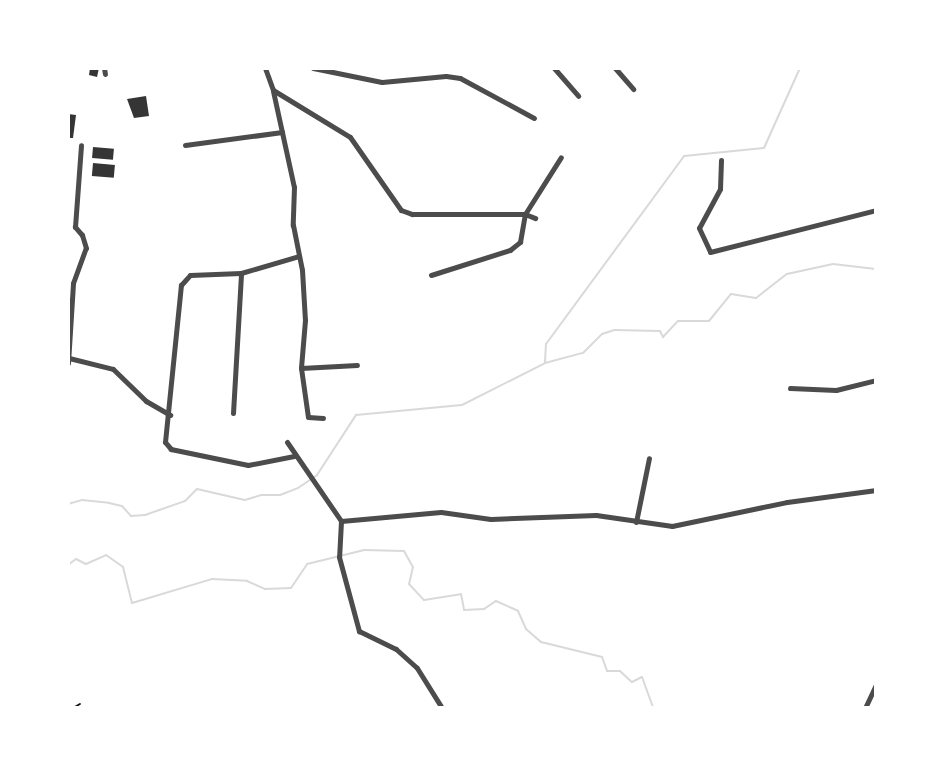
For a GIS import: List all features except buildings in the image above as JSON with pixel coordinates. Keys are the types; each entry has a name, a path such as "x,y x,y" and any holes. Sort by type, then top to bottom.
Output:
{"street":[{"path":"265,68 273,90 294,187 293,225 305,320 301,368 308,417 323,418"},
{"path":"313,68 382,82 446,76 460,78 534,118"},
{"path":"554,68 578,96"},
{"path":"615,68 633,89"},
{"path":"273,90 341,128 401,210 412,214 525,214 535,218"},
{"path":"185,145 282,132"},
{"path":"81,145 75,227 86,248 70,283 68,359 113,369 146,401 170,415"},
{"path":"431,275 510,250 520,242 525,214 561,157"},
{"path":"721,160 720,189 699,228 710,252 876,210"},
{"path":"294,456 248,465 171,449 165,442 181,285 190,275 241,273 299,256"},
{"path":"233,413 241,273"},
{"path":"301,368 357,365"},
{"path":"790,388 836,390 876,380"},
{"path":"287,442 341,521 339,557 359,631 396,649 417,668 442,708"},
{"path":"636,522 649,458"},
{"path":"341,521 441,512 491,519 596,515 672,526 787,502 876,490"},
{"path":"865,708 876,684"}],"path":[{"path":"73,708 80,704"}],"waterway":[{"path":"545,362 546,344 684,156 764,148 800,68"},
{"path":"68,504 82,500 109,503 122,506 131,516 145,515 185,501 197,489 245,500 261,495 280,495 298,488 317,475 356,415 462,405 545,363 583,353 602,334 614,330 660,331 663,337 678,321 709,321 731,294 756,298 787,274 833,264 876,269"},
{"path":"68,565 76,559 86,564 106,555 123,567 132,603 212,579 247,581 265,589 291,588 307,564 364,550 404,551 413,567 409,584 424,600 461,594 464,610 484,609 496,601 518,611 526,629 541,642 602,657 607,671 620,671 632,682 642,677 653,708"}]}
